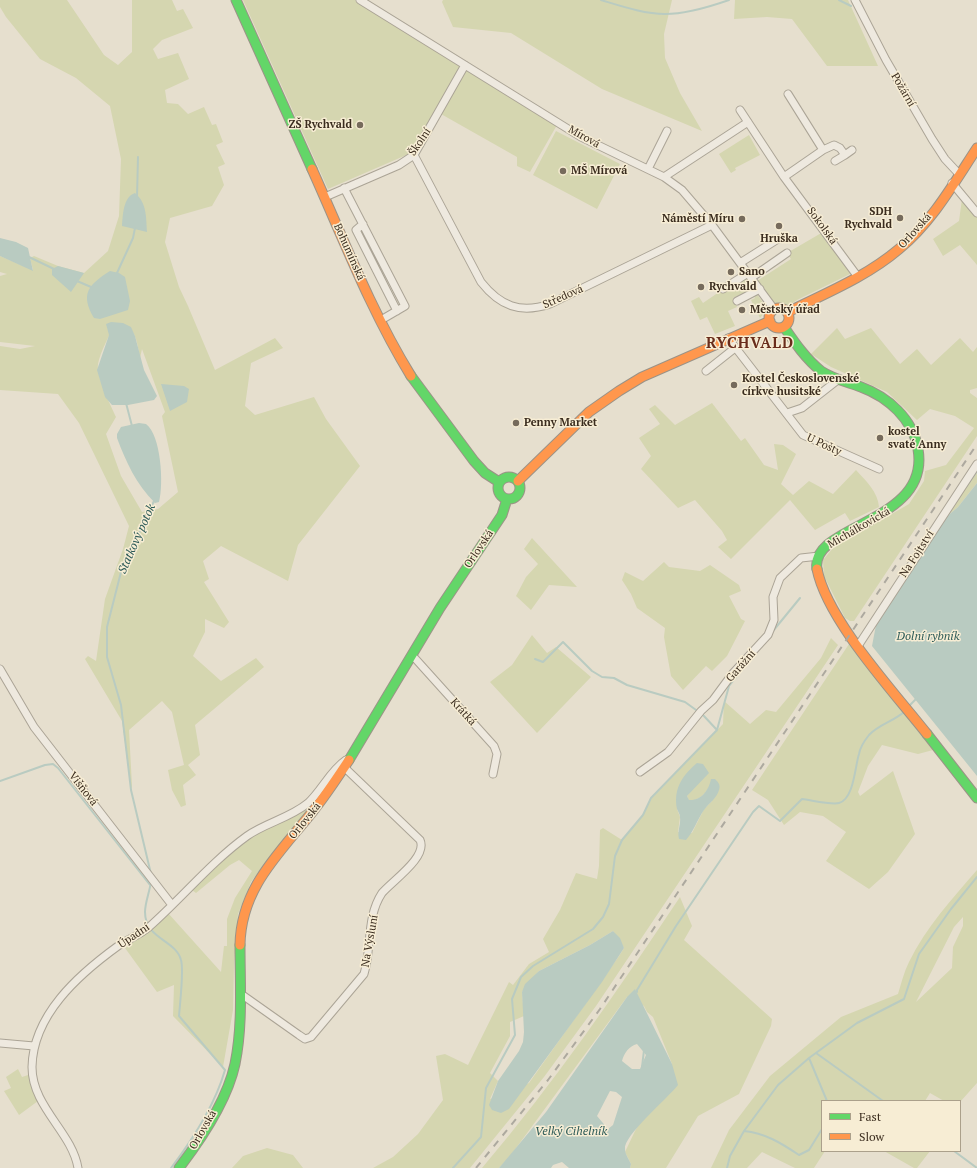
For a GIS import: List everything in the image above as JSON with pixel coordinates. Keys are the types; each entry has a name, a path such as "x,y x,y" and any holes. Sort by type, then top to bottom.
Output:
{"main road":[{"name":"Bohumínská","path":"236,0 381,320 399,356 432,407 474,461 485,473 499,482"},
{"name":"Orlovská","path":"788,312 858,277 888,259 909,241 977,148"},
{"path":"780,308 788,312 790,321 784,327 777,328 770,322 770,314 774,309 780,308"},
{"path":"518,481 589,412 619,391 642,377 728,338 770,322"},
{"name":"Michálkovická","path":"784,327 814,365 823,372 873,392 885,399 898,410 915,438 918,450 919,466 912,489 898,505 837,538 826,546 819,556 817,571 822,586 842,622 858,646 977,798"},
{"path":"508,476 518,481 520,488 517,495 507,499 498,493 499,482 508,476"},
{"name":"Orlovská","path":"179,1168 207,1124 231,1078 235,1063 241,994 241,924 245,905 275,858 313,813 344,767 433,620 502,515 507,499"}],"street":[{"name":"Mírová","path":"360,0 581,136 664,177 682,190 712,225 774,309"},
{"name":"Požární","path":"855,0 886,60 932,139 945,159 959,174"},
{"name":"Školní","path":"325,197 399,165 414,156 465,65"},
{"path":"788,94 823,150"},
{"name":"Sokolská","path":"740,110 784,176 858,277"},
{"path":"664,177 748,122"},
{"path":"648,169 668,130"},
{"path":"784,176 823,150 834,145 840,148 845,155"},
{"path":"835,161 852,150"},
{"name":"Středová","path":"414,156 481,282 492,295 516,308 537,308 550,304 712,225"},
{"path":"952,183 977,212"},
{"path":"344,188 405,306 381,320"},
{"path":"740,263 778,239"},
{"path":"723,289 787,253"},
{"path":"737,301 760,289"},
{"name":"U Pošty","path":"728,338 803,435 880,469"},
{"path":"706,371 735,348"},
{"path":"787,413 802,408 839,379"},
{"name":"Na Fojtství","path":"858,646 977,464"},
{"name":"Garážní","path":"640,772 668,752 701,711 713,700 733,673 768,635 774,620 773,597 780,578 801,558 819,556"},
{"name":"Krátká","path":"412,655 494,746 497,754 494,774"},
{"name":"Višňová","path":"0,670 34,727 172,905"},
{"name":"Úpadní","path":"78,1168 76,1157 42,1102 36,1087 32,1069 34,1046 47,1015 54,1004 118,946 150,926 247,836 308,803 338,767 351,756"},
{"name":"Na Výsluní","path":"241,994 298,1035 305,1039 311,1037 364,974 367,963 370,928 382,894 416,860 421,849 420,840 344,767"},
{"path":"0,1043 34,1046"}],"green space":[{"path":"0,0 67,0 104,55 118,65 132,52 132,0 172,0 177,11 183,9 193,28 162,40 153,49 158,59 178,53 189,79 165,90 167,103 178,104 188,114 204,107 212,125 216,124 223,142 216,145 225,164 218,167 224,185 212,206 170,218 165,242 179,287 215,370 275,338 283,348 251,363 245,406 255,415 314,397 326,419 360,466 298,545 288,581 221,546 203,561 209,579 204,582 229,622 224,628 205,619 205,632 193,656 221,681 256,658 264,667 195,725 200,755 188,765 196,775 183,785 186,805 181,807 172,790 168,770 184,765 172,712 162,701 129,730 131,790 122,721 85,659 88,656 96,661 105,599 123,549 129,526 79,423 58,394 0,390 0,346 20,349 35,346 0,342 0,276 7,274 0,272 0,256 33,270 30,258 34,256 58,266 84,273 108,251 119,216 121,159 110,106 76,78 40,59 6,17 0,7","holes":["116,323 123,324 132,330 138,346 140,358 142,349 165,412 162,416 178,492 158,509 142,512 121,476 106,434 116,417 104,391 98,369 101,354"]},
{"path":"243,0 355,0 460,66 427,129 411,153 328,189"},
{"path":"443,0 672,0 664,34 665,58 680,93 702,131 602,89 511,33 453,27 442,2"},
{"path":"735,0 848,0 878,66 827,66 792,19 767,17 734,19"},
{"path":"465,69 557,125 530,172 517,166 517,157 441,114"},
{"path":"556,131 620,164 597,209 533,175"},
{"path":"749,135 760,155 735,168 736,170 731,173 719,154"},
{"path":"962,199 977,217 977,265 960,245 943,256 933,239 959,221"},
{"path":"823,232 852,273 797,300 788,306 781,304 775,305 757,281 791,259 787,253"},
{"path":"744,275 766,307 766,311 760,318 751,300 755,298 750,290 733,298 737,307 728,311 735,326 715,334 707,317 700,320 691,301 699,297 703,303"},
{"path":"837,328 845,339 871,328 900,364 917,349 931,365 960,338 973,352 977,347 977,388 970,390 970,393 977,398 977,436 854,621 850,621 845,618 824,576 823,560 833,548 909,504 924,481 925,471 946,465 974,428 955,416 930,409 917,420 887,392 831,367 811,354"},
{"path":"712,403 741,441 745,438 764,465 778,470 774,444 783,445 796,454 781,484 793,495 809,481 833,494 856,470 874,492 879,507 850,521 845,513 815,530 790,500 731,559 718,547 727,540 722,531 695,500 678,508 641,469 651,456 639,438 660,424 649,409 655,405 675,425"},
{"path":"977,470 977,483 958,507 945,518"},
{"path":"532,538 577,587 549,585 531,610 516,596 526,577 538,564 524,549"},
{"path":"664,562 669,567 700,571 710,565 739,585 741,591 729,596 741,619 745,621 727,656 712,671 706,666 683,690 671,676 664,637 665,628 637,608 631,594 622,580 625,572 643,581"},
{"path":"532,635 547,653 556,647 591,677 537,733 490,682 512,665"},
{"path":"831,638 838,645 596,1006 544,1077 470,1168 373,1168 393,1157 418,1134 443,1100 436,1056 445,1054 468,1065 509,982 513,985 529,964 549,952 543,939 560,910 576,873 597,879 599,866 600,830 603,828 622,840 642,816 652,798 723,724 724,701 750,724 766,710 776,712 821,658","holes":["707,769 687,796 689,801 696,800 704,794 710,785 712,801 704,809 692,833 678,832 680,817 677,809","613,931 624,948 529,1083 490,1099 498,1081 490,1073 510,1036 510,1022 524,1016 522,992 539,971 590,945"]},
{"path":"849,644 933,750 918,754 882,745 868,766 858,792 860,796 893,771 915,834 888,872 869,889 826,861 846,832 823,816 800,812 784,825 768,800 752,790"},
{"path":"318,799 270,856 251,882 238,914 234,963 233,1010 223,1067 173,1016 174,985 157,992 125,948 145,934 168,913 221,972 224,946 227,946 227,919 235,898 252,871 239,860 230,865 196,893 192,890 248,839"},
{"path":"977,870 977,1083 961,1101 942,1100 930,1093 926,1100 821,1100 821,1152 824,1152 814,1168 795,1168 762,1152 747,1168 711,1168 729,1130 770,1076 841,1017 898,994 907,966 923,937","holes":["963,917 963,926 953,947 952,968 916,1002 954,927"]},
{"path":"680,897 692,926 684,940 772,1019 771,1026 739,1094 698,1116 666,1168 630,1168 631,1164 625,1152 672,1064 653,1017 647,1012 644,1006 627,997 508,1159 499,1168 482,1168 535,1102 585,1035"},
{"path":"18,1069 22,1077 31,1074 38,1101 19,1115 4,1091 11,1088 6,1077"},
{"path":"267,1148 293,1155 303,1168 232,1168 243,1156"},
{"path":"886,1152 929,1152 917,1168 914,1168"}],"water":[{"path":"135,193 142,201 144,206 147,232 122,226 123,212 126,202 131,195"},
{"path":"0,238 16,242 28,248 33,271 0,256"},
{"path":"58,266 84,273 71,292 52,275 52,269"},
{"path":"110,271 119,273 125,277 130,301 128,310 100,319 94,318 88,302 88,291 96,281"},
{"path":"111,322 123,323 131,327 135,336 144,370 157,396 154,400 128,405 112,405 105,397 97,370 109,335 106,324"},
{"path":"161,384 184,386 189,389 187,402 170,411"},
{"path":"139,423 146,424 151,430 158,449 161,484 159,502 155,503 142,488 132,472 117,438 117,434 121,427"},
{"name":"Dolní rybník","path":"977,483 977,776 872,646 876,625 945,518 958,507"},
{"path":"697,763 703,764 709,773 687,796 689,800 701,797 706,791 711,779 716,780 720,788 717,796 706,807 689,837 686,840 679,839 678,833 680,817 677,809 676,795 683,777"},
{"path":"613,931 620,938 624,948 602,982 509,1109 501,1113 492,1110 489,1105 498,1081 519,1051 523,1042 522,992 525,984 539,971 590,945"},
{"name":"Velký Cihelník","path":"635,989 672,1064 678,1085 638,1126 626,1143 625,1151 631,1164 630,1168 569,1168 562,1162 553,1165 551,1168 499,1168 546,1112 627,997","holes":["637,1044 646,1055 640,1069 632,1069 622,1061 627,1050","610,1091 616,1092 622,1097 613,1125 608,1129 597,1116"]}],"waterway":[{"path":"601,0 657,14 673,14 705,8 729,0"},
{"path":"839,0 851,6"},
{"name":"Statkový potok","path":"137,197 138,157"},
{"name":"Statkový potok","path":"117,273 133,238 135,228"},
{"path":"29,257 54,269"},
{"path":"77,281 91,287"},
{"name":"Statkový potok","path":"126,403 132,426"},
{"path":"966,487 977,471"},
{"name":"Statkový potok","path":"151,874 131,790 121,705 107,657 107,627 121,572 154,501"},
{"path":"773,631 800,598"},
{"path":"535,659 543,662 563,642 592,671 602,677 614,678 627,685 685,702 703,715 717,730"},
{"path":"453,1168 481,1137 486,1088 515,1035 512,999 521,977 533,966 593,929 603,917 609,904 615,856 622,840 643,815 651,798 717,730 729,686 751,658"},
{"path":"909,706 917,698"},
{"path":"637,992 676,926 753,812 759,806 780,821 802,799 831,803 839,803 844,800 851,789 860,752 866,739 877,728 905,711"},
{"path":"0,781 45,765 53,764 58,768 150,885"},
{"path":"827,1100 809,1058 857,1023 904,999 919,954 951,909 977,877"},
{"name":"Statkový potok","path":"151,881 145,908 146,921 155,934 178,953 181,960 182,979 179,1016 225,1070 221,1083 209,1109 171,1168"},
{"path":"642,1067 644,1050"},
{"path":"816,1053 882,1100"},
{"path":"744,1131 778,1085 809,1058"},
{"path":"727,1168 730,1156 744,1131 766,1136 799,1155 809,1150 821,1131"},
{"path":"955,1152 977,1168"}],"railway":[{"path":"476,1168 548,1080 600,1009 977,444"}],"traffic: fast":[{"path":"236,0 312,169"},
{"path":"784,327 806,356 821,371 835,378 871,391 898,410 911,428 918,449 917,474 907,493 890,508 831,542 820,554 817,569"},
{"path":"411,376 474,461 485,473 499,482"},
{"path":"509,477 517,480 520,488 517,496 509,499 501,496 498,488 501,480 509,477"},
{"path":"349,760 440,608 502,515 507,499"},
{"path":"927,734 977,798"},
{"path":"179,1168 213,1119 226,1092 235,1064 239,1034 240,945"}],"traffic: slow":[{"path":"788,312 859,276 873,268 899,249 922,227 951,188 977,148"},
{"path":"312,169 370,300 411,376"},
{"path":"775,308 783,308 789,314 789,318 789,322 783,328 775,328 769,322 769,314 775,308"},
{"path":"518,481 589,412 619,391 642,377 770,321"},
{"path":"817,569 823,589 847,633 880,677 927,734"},
{"path":"240,945 242,924 247,906 264,872 318,805 349,760"}],"place":[{"name":"ZŠ Rychvald","path":"360,125"},
{"name":"MŠ Mírová","path":"563,171"},
{"name":"SDH Rychvald","path":"900,218"},
{"name":"Náměstí Míru","path":"742,219"},
{"name":"Hruška","path":"779,226"},
{"name":"Sano","path":"731,272"},
{"name":"Rychvald","path":"701,287"},
{"name":"Městský úřad","path":"742,310"},
{"name":"Kostel Československé církve husitské","path":"734,385"},
{"name":"Penny Market","path":"516,423"},
{"name":"kostel svaté Anny","path":"880,438"}],"district":[{"name":"RYCHVALD","path":"750,344"}]}
